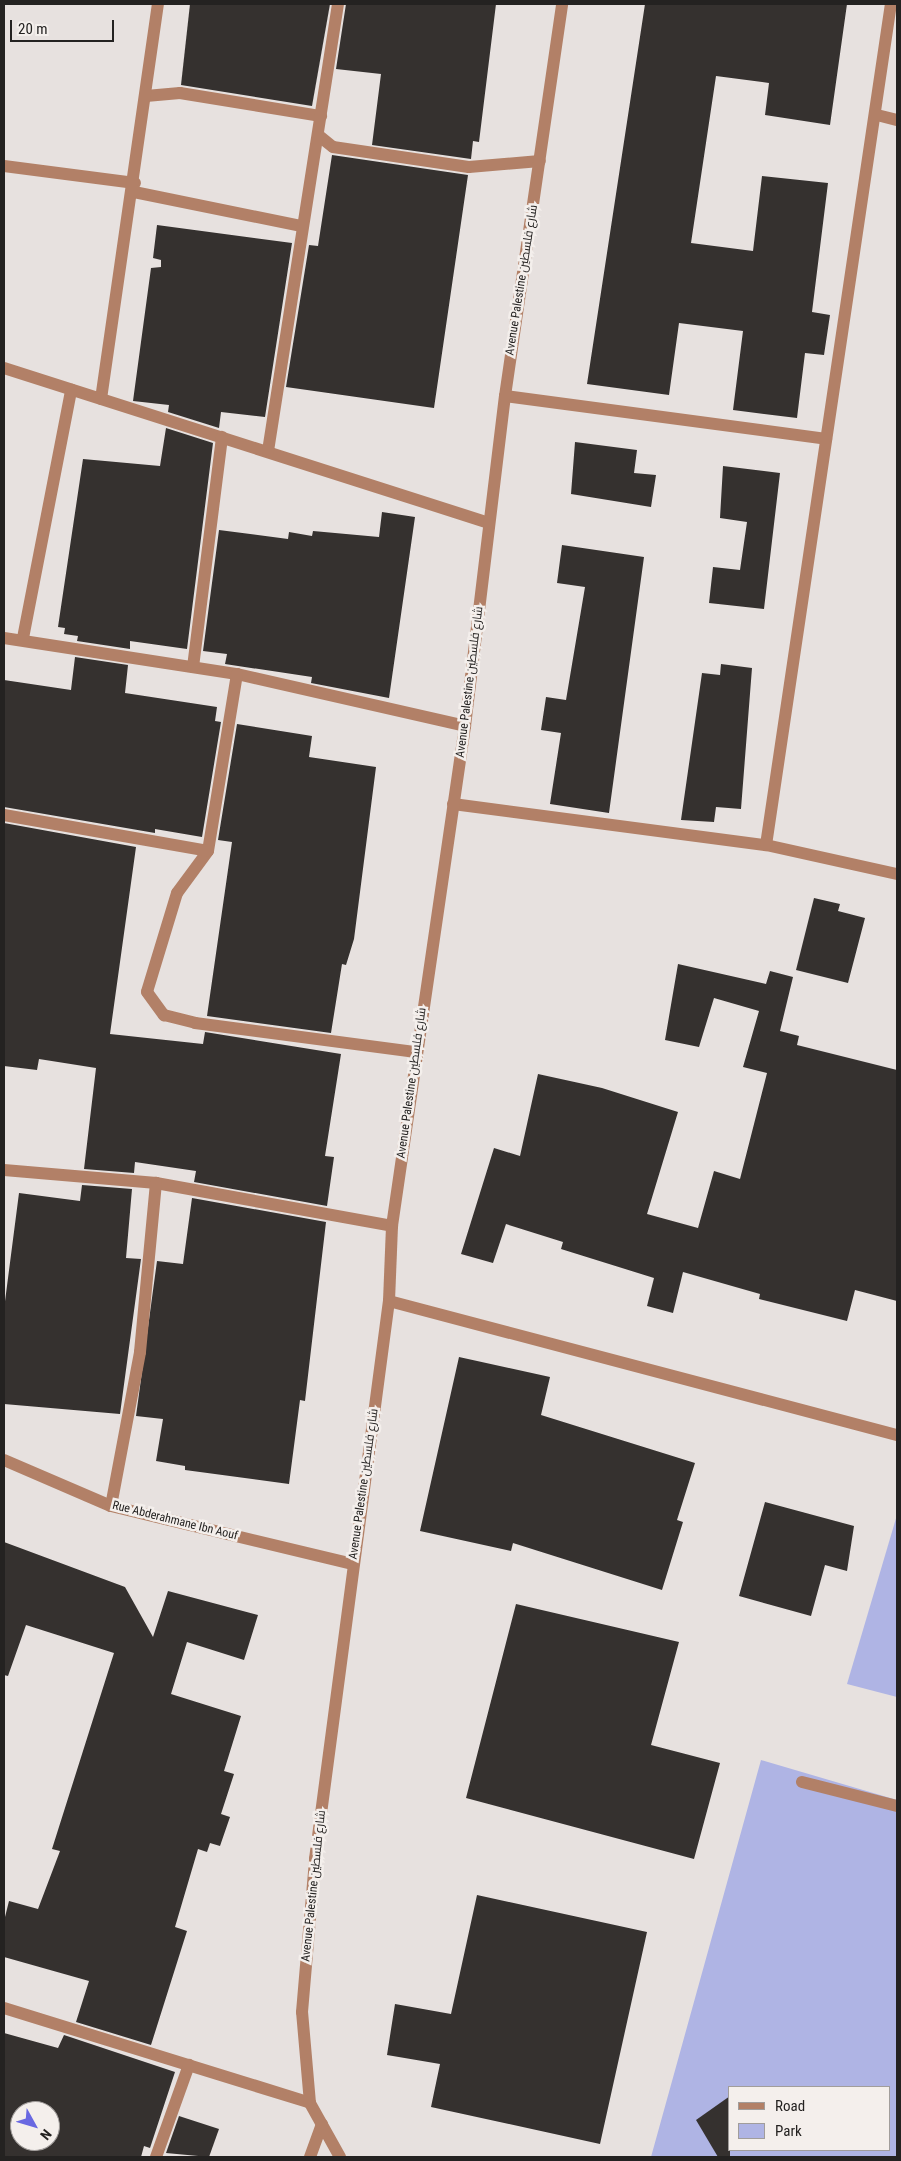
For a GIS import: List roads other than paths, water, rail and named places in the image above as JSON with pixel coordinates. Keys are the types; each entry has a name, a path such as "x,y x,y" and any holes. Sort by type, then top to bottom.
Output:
{"street":[{"path":"101,399 135,188 158,4"},
{"path":"268,451 301,226 318,135 338,4"},
{"name":"Avenue Palestine شارع فلسطين","path":"340,2157 310,2103 302,2012 315,1859 352,1564 389,1301 392,1226 465,726 505,396 562,4"},
{"path":"766,845 826,439 878,115 891,4"},
{"path":"146,96 180,93 321,116"},
{"path":"878,115 897,120"},
{"path":"318,135 333,147 469,167 540,161"},
{"path":"4,166 135,188 301,226"},
{"path":"4,368 489,523"},
{"path":"24,638 71,390"},
{"path":"505,396 826,439"},
{"path":"192,667 222,438"},
{"path":"4,638 24,638 236,674 465,726"},
{"path":"236,674 208,850 177,893 147,992 164,1015 195,1023 416,1052"},
{"path":"453,804 766,845 897,874"},
{"path":"4,815 208,850"},
{"path":"4,1170 156,1184 392,1226"},
{"path":"111,1506 140,1352 156,1184"},
{"path":"389,1301 897,1435"},
{"name":"Rue Abderahmane Ibn Aouf","path":"4,1460 111,1506 352,1564"},
{"path":"802,1782 897,1806"},
{"path":"4,2008 310,2103"},
{"path":"156,2157 190,2065"},
{"path":"310,2157 322,2124"}]}
